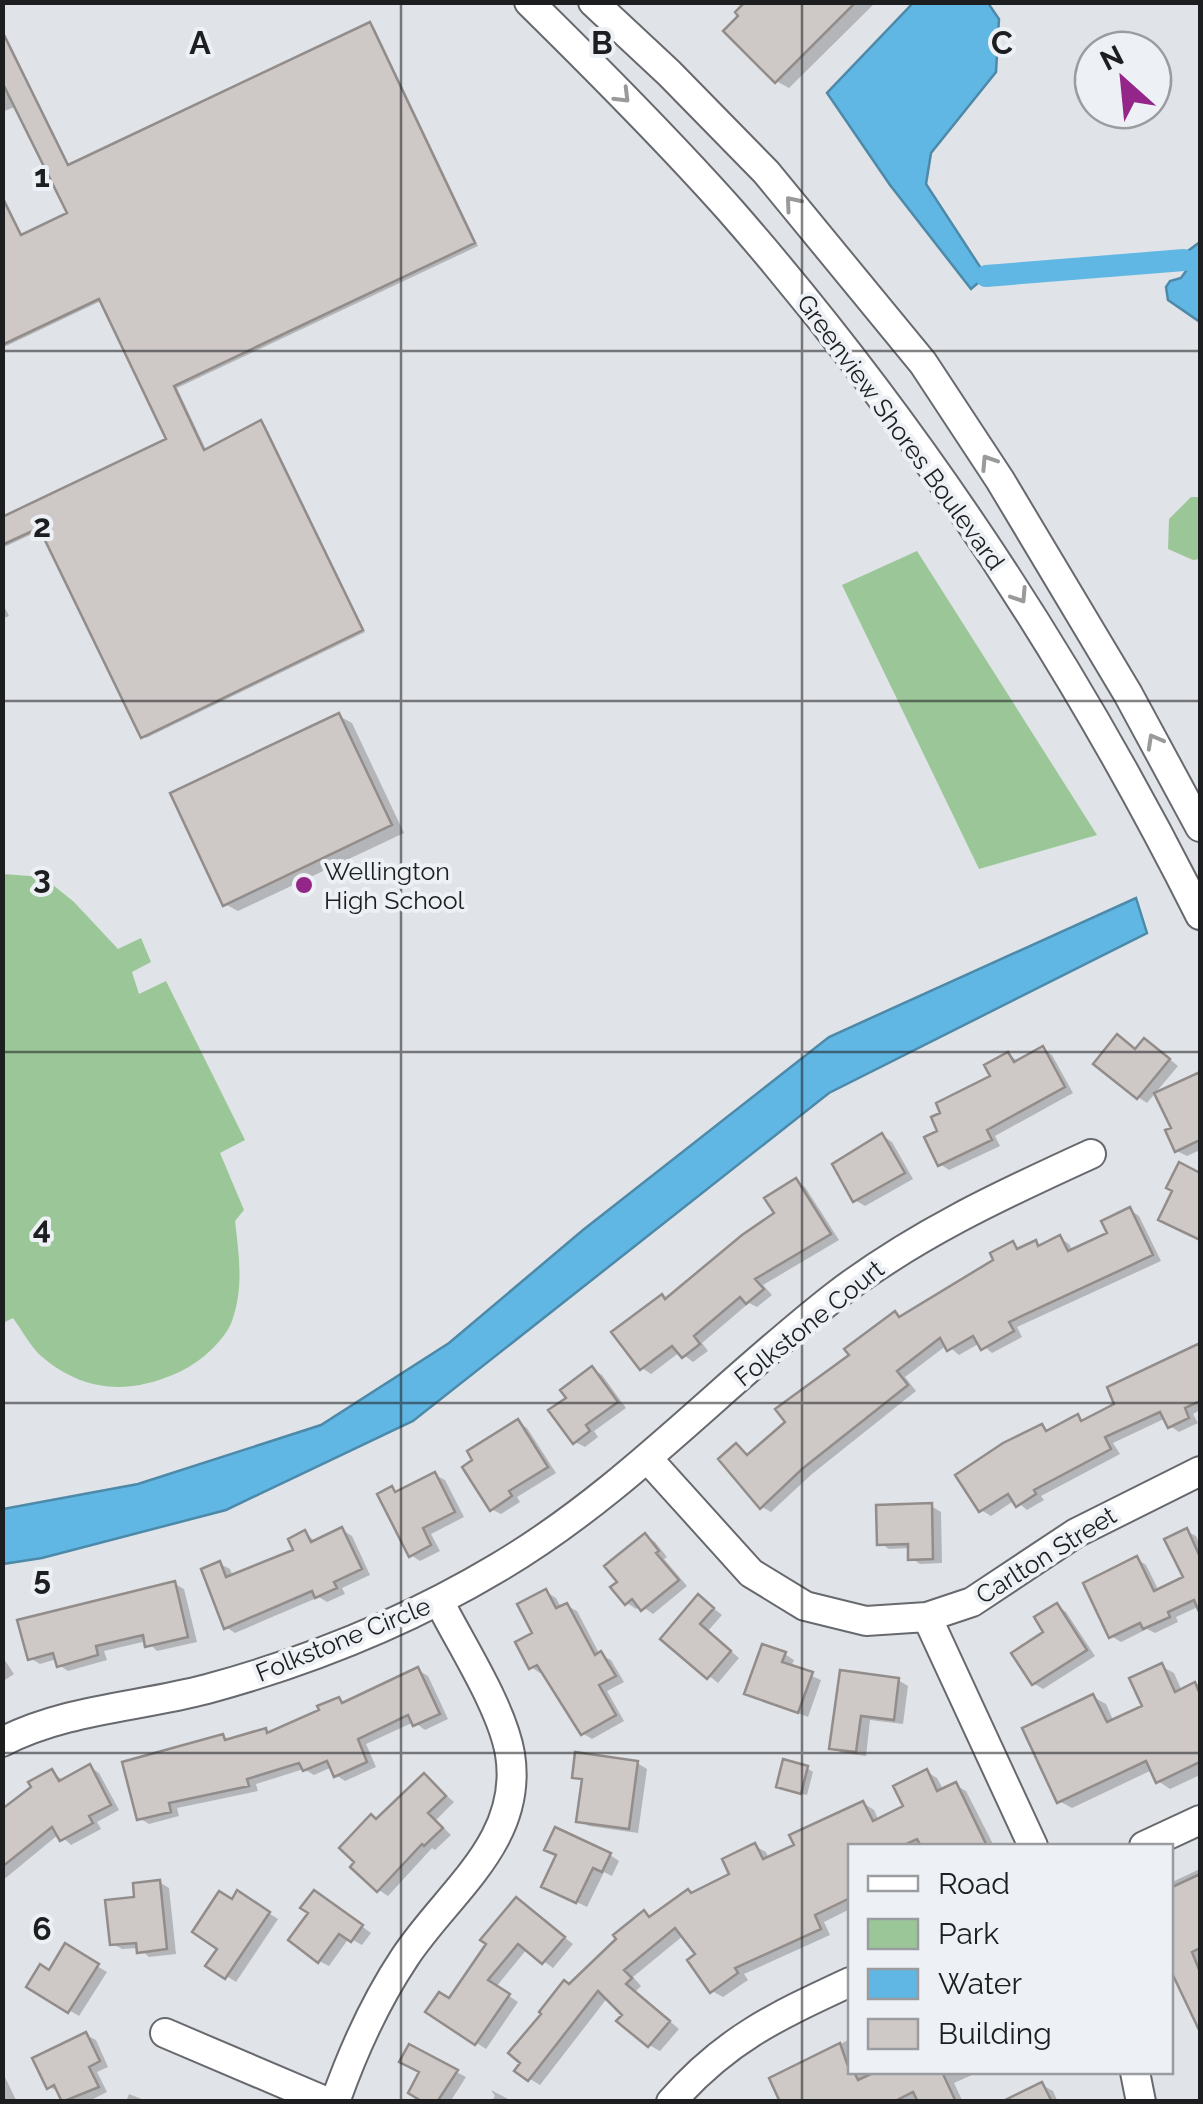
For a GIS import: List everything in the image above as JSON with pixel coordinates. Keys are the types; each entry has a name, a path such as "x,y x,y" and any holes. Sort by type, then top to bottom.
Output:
{"street":[{"name":"Greenview Shores Boulevard","path":"529,2 634,106 729,209 885,401 1044,633 1107,739 1200,916"},
{"name":"Greenview Shores Boulevard","path":"593,2 766,172 923,362 1000,480 1128,694 1200,827"},
{"name":"Folkstone Court","path":"648,1458 832,1300 881,1263 988,1201 1091,1154"},
{"name":"Folkstone Circle","path":"2,1742 55,1720 202,1690 338,1647 439,1601 561,1527 648,1458"},
{"name":"Carlton Street","path":"648,1458 729,1552 777,1592 805,1606 850,1618 897,1622 972,1602 1076,1533 1200,1471"},
{"path":"335,2102 374,2010 420,1935 490,1850 508,1804 512,1772 502,1724 439,1601"},
{"path":"927,1617 1032,1844"},
{"path":"1148,1844 1200,1820"},
{"path":"671,2102 697,2072 730,2044 848,1983"},
{"path":"165,2033 327,2102"},
{"path":"1136,2074 1141,2102"}],"green space":[{"path":"1191,497 1200,497 1200,559 1193,560 1168,549 1169,519"},
{"path":"917,551 1097,835 979,869 842,585"},
{"path":"3,874 43,877 74,902 118,949 141,938 151,962 132,972 139,994 166,981 245,1140 220,1153 244,1210 235,1221 239,1284 232,1321 223,1337 202,1358 159,1380 124,1387 73,1377 41,1356 13,1318 3,1323"}],"water":[{"path":"914,2 988,3 999,19 996,72 931,153 926,184 986,276 971,289 890,185 827,93"},
{"path":"1200,242 1200,322 1168,300 1166,287 1186,271 1181,256"},
{"path":"1136,898 1147,933 829,1093 413,1421 226,1510 42,1558 3,1564 3,1509 138,1484 321,1425 449,1343 583,1230 829,1037"}],"building":[{"path":"745,2 856,2 775,83 723,31"},
{"path":"370,22 475,243 174,386 204,450 261,420 363,630 141,738 39,528 2,545 2,517 166,439 99,299 2,345 2,197 21,235 67,213 2,82 2,31 68,165"},
{"path":"339,713 392,825 223,906 170,793"},
{"path":"1117,1034 1135,1049 1144,1038 1170,1059 1137,1099 1093,1064"},
{"path":"1043,1046 1065,1087 987,1130 992,1140 938,1166 924,1137 937,1131 931,1117 940,1113 936,1103 990,1076 984,1065 1008,1052 1014,1062"},
{"path":"1200,1072 1200,1140 1175,1152 1165,1130 1171,1128 1154,1093"},
{"path":"882,1133 905,1173 853,1202 832,1164"},
{"path":"1179,1162 1200,1173 1200,1240 1158,1220 1172,1191 1166,1188"},
{"path":"796,1178 831,1234 755,1279 764,1289 746,1304 740,1297 694,1336 700,1344 682,1358 672,1346 640,1370 611,1332 662,1294 665,1299 774,1213 764,1198"},
{"path":"1130,1207 1153,1255 1009,1322 1014,1331 981,1350 973,1336 947,1351 940,1338 897,1371 908,1385 802,1469 760,1509 718,1459 736,1443 747,1455 785,1422 775,1409 849,1355 844,1349 895,1311 899,1317 993,1260 990,1253 1013,1241 1017,1249 1036,1240 1038,1246 1060,1235 1068,1251 1107,1233 1101,1221"},
{"path":"1200,1343 1200,1401 1185,1408 1189,1418 1168,1428 1160,1412 1105,1437 1111,1449 1034,1490 1036,1494 1016,1507 1008,1494 979,1512 955,1475 1003,1443 1042,1424 1046,1431 1078,1414 1081,1421 1114,1404 1107,1387"},
{"path":"592,1366 618,1402 586,1425 590,1431 573,1444 548,1410 566,1398 560,1390"},
{"path":"518,1419 548,1467 509,1491 512,1496 490,1511 462,1467 472,1460 467,1451"},
{"path":"435,1472 455,1512 423,1528 431,1545 409,1557 377,1494 392,1486 395,1492"},
{"path":"932,1503 933,1559 908,1560 908,1544 877,1545 876,1505"},
{"path":"342,1527 362,1569 334,1582 337,1588 315,1598 312,1591 224,1629 201,1569 220,1561 226,1577 293,1550 288,1539 305,1530 311,1542"},
{"path":"1187,1528 1200,1557 1200,1614 1194,1600 1168,1612 1170,1617 1143,1629 1140,1623 1109,1638 1083,1583 1137,1556 1154,1591 1183,1577 1164,1539"},
{"path":"645,1533 679,1580 641,1611 632,1599 625,1605 610,1587 617,1582 604,1566"},
{"path":"175,1581 188,1637 145,1647 143,1635 96,1646 98,1655 57,1667 53,1653 28,1660 17,1620"},
{"path":"546,1589 556,1608 567,1603 595,1655 601,1651 616,1676 599,1685 616,1715 581,1735 537,1665 529,1669 515,1642 532,1633 517,1604"},
{"path":"698,1594 714,1608 700,1624 731,1651 707,1679 660,1639"},
{"path":"1057,1603 1087,1650 1032,1685 1011,1653 1043,1632 1034,1617"},
{"path":"762,1644 786,1652 782,1662 813,1672 798,1713 744,1694"},
{"path":"1162,1663 1175,1692 1195,1682 1200,1694 1200,1762 1156,1783 1146,1761 1057,1803 1022,1728 1093,1694 1107,1722 1142,1706 1129,1678"},
{"path":"418,1667 440,1714 413,1726 408,1715 358,1739 367,1762 334,1777 327,1761 303,1771 299,1763 247,1779 249,1786 169,1803 171,1812 137,1820 122,1762 223,1734 225,1740 266,1728 267,1733 319,1710 317,1706 339,1697 342,1703"},
{"path":"840,1670 899,1678 894,1720 861,1716 856,1752 829,1749"},
{"path":"575,1752 638,1761 629,1829 576,1822 582,1779 572,1778"},
{"path":"783,1759 808,1766 801,1794 776,1787"},
{"path":"90,1764 111,1805 89,1816 93,1823 60,1841 52,1827 2,1867 2,1809 31,1787 28,1782 52,1769 59,1781"},
{"path":"927,1769 937,1791 956,1782 986,1844 920,1844 917,1839 906,1844 848,1844 848,1899 815,1915 821,1929 735,1968 738,1973 710,1993 687,1960 695,1954 675,1928 624,1970 632,1978 626,1984 670,2021 648,2047 616,2021 622,2015 598,1991 528,2081 514,2071 520,2063 508,2053 564,1980 569,1984 616,1939 613,1935 644,1910 649,1917 688,1889 691,1893 729,1874 722,1859 755,1843 763,1859 794,1845 789,1835 863,1801 873,1821 903,1806 893,1786"},
{"path":"424,1773 446,1796 428,1813 443,1828 422,1844 377,1892 350,1867 354,1862 339,1848 371,1814 376,1819"},
{"path":"555,1827 611,1853 602,1872 593,1868 576,1903 541,1887 556,1855 544,1850"},
{"path":"1200,1874 1200,1948 1192,1952 1200,1972 1200,2032 1173,1975 1173,1887"},
{"path":"160,1880 167,1949 137,1953 136,1943 110,1945 105,1900 134,1897 133,1883"},
{"path":"237,1890 270,1912 225,1979 205,1966 217,1949 192,1932 219,1891 232,1899"},
{"path":"314,1890 363,1925 351,1942 339,1934 318,1963 288,1940 308,1913 300,1908"},
{"path":"516,1897 565,1937 542,1964 518,1944 488,1980 510,1994 475,2045 425,2012 439,1992 449,1998 486,1944 480,1940"},
{"path":"65,1943 99,1964 68,2013 26,1987 40,1964 49,1970"},
{"path":"86,2032 100,2061 89,2067 99,2087 62,2102 54,2085 47,2089 32,2058"},
{"path":"840,2043 848,2074 855,2074 858,2080 871,2074 943,2074 956,2102 918,2102 913,2092 893,2102 780,2102 769,2078"},
{"path":"409,2044 458,2070 437,2102 423,2102 408,2093 419,2072 399,2062"},
{"path":"1042,2082 1052,2102 1001,2102"}],"waterway":[{"path":"986,276 1184,260"}],"place":[{"name":"Wellington High School","path":"304,885"}]}
